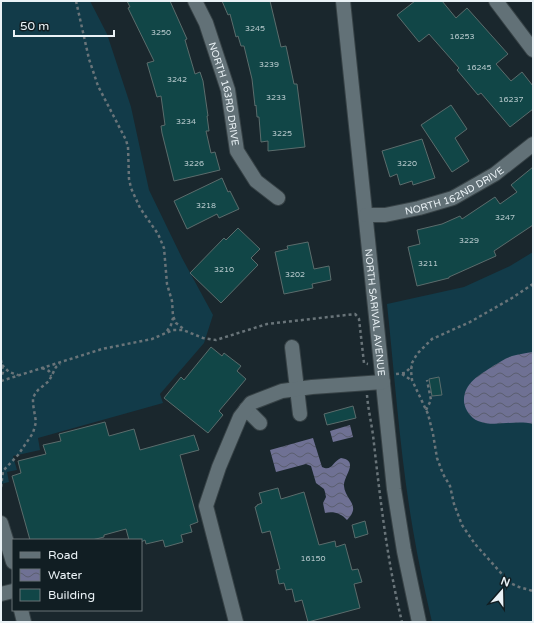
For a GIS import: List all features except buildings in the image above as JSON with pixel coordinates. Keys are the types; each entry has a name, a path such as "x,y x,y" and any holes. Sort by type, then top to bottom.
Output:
{"street":[{"name":"NORTH 163RD DRIVE","path":"195,1 206,23 228,90 237,151 256,182 278,198"},
{"name":"NORTH SARIVAL AVENUE","path":"343,1 382,376 399,520 410,586 419,622"},
{"path":"496,1 533,50"},
{"name":"NORTH 162ND DRIVE","path":"366,216 385,215 419,208 453,198 495,174 533,144"},
{"path":"292,347 300,414"},
{"path":"236,622 206,506 231,436 240,417 251,403 282,392 382,376"},
{"path":"246,409 260,423"},
{"path":"1,523 12,559"},
{"path":"1,594 12,591"},
{"path":"21,611 24,622"}],"path":[{"path":"76,1 89,59 98,86 126,140 128,147 129,179 131,188 140,208 158,234 164,248 166,284 172,301 173,313 172,322 166,332"},
{"path":"402,374 412,366 417,354 432,339 470,322 533,284"},
{"path":"173,313 176,323 189,333"},
{"path":"1,381 102,349 152,339 176,329 203,338 216,340 267,324 354,314 359,319 364,363 382,376 402,374 412,380"},
{"path":"1,360 3,372 1,378"},
{"path":"1,487 3,471 18,455 33,433 36,422 33,398 38,390 49,381 56,367 63,362"},
{"path":"2,364 9,372 16,375 21,375"},
{"path":"412,366 412,380 426,410 431,425 440,467 450,486 458,514 466,533 510,583 533,590"},
{"path":"42,368 49,371 51,377"},
{"path":"426,410 431,398 427,380"},
{"path":"422,403 430,403"}],"shaded area":[{"path":"1,1 90,1 107,34 131,107 149,190 182,258 213,315 204,343 160,394 163,403 38,438 40,450 13,456 17,470 7,472 9,482 1,484"},
{"path":"533,252 533,622 432,622 408,502 387,304 464,287 510,266"}],"water":[{"path":"533,352 533,424 519,422 491,424 475,420 467,411 464,402 466,390 473,380 507,358"},
{"path":"350,425 353,437 333,442 330,431"},
{"path":"313,438 322,467 328,468 341,458 349,462 350,466 344,486 345,491 352,503 353,510 347,520 337,513 325,513 323,503 326,497 325,492 324,489 316,483 311,466 306,464 276,472 270,450"}]}
